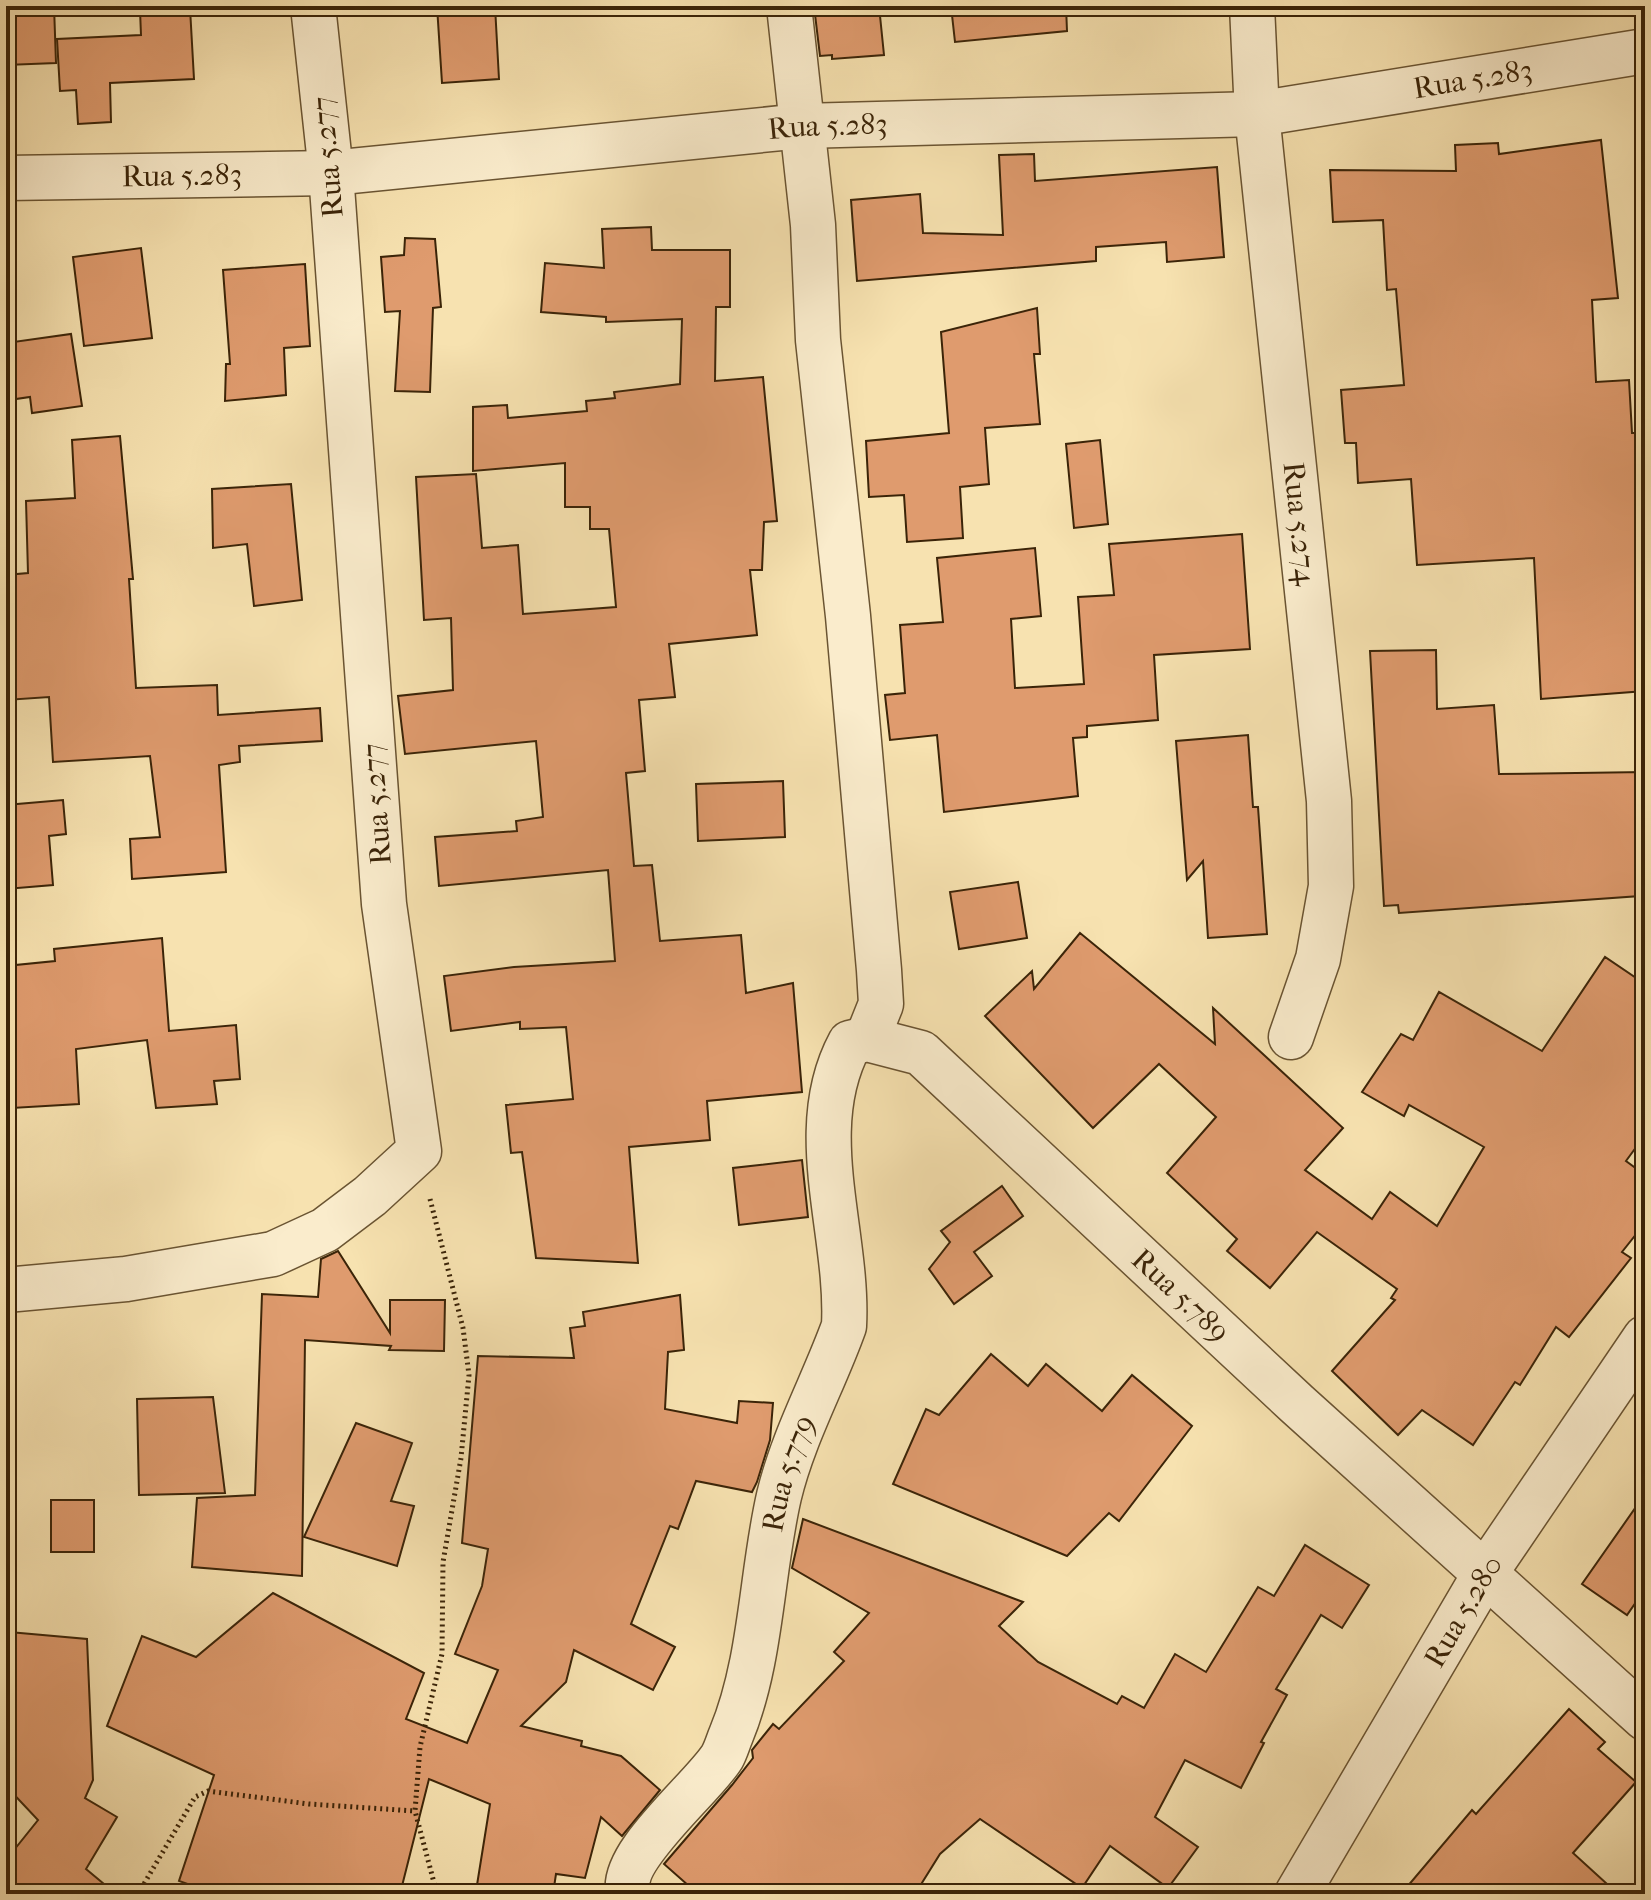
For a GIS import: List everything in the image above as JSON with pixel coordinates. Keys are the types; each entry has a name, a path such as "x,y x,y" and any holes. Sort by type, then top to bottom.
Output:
{"street":[{"name":"Rua 5.277","path":"313,6 331,173 384,904 419,1151"},
{"path":"789,6 813,225 818,340 848,616 879,970 881,1004 867,1039"},
{"name":"Rua 5.274","path":"1252,6 1257,114 1329,801 1331,886 1318,959 1291,1037"},
{"name":"Rua 5.283","path":"6,178 331,173 802,126 1257,114 1645,51"},
{"name":"Rua 5.789","path":"867,1039 921,1053 1285,1393 1645,1718"},
{"name":"Rua 5.779","path":"629,1894 629,1873 644,1849 722,1757 737,1719 751,1663 780,1492 844,1326 846,1299 830,1165 829,1106 840,1062 850,1043 867,1039"},
{"path":"6,1290 126,1279 273,1254 325,1230 370,1196 419,1151"},
{"name":"Rua 5.280","path":"1297,1894 1486,1572 1645,1338"}],"path":[{"path":"419,1151 463,1328 469,1375 461,1458 443,1562 442,1654 420,1747 415,1811 437,1894"},
{"path":"138,1894 195,1797 208,1791 309,1804 415,1811"}],"building":[{"path":"6,6 54,6 56,63 6,65"},
{"path":"437,6 495,6 499,79 442,83"},
{"path":"814,6 879,6 884,55 832,59 832,55 820,56"},
{"path":"951,6 1066,6 1067,31 955,42"},
{"path":"190,8 194,79 110,83 111,122 78,124 76,90 60,91 57,39 141,35 140,10"},
{"path":"1601,140 1618,298 1592,300 1596,382 1629,380 1632,433 1645,433 1645,691 1541,699 1534,558 1417,565 1411,479 1358,483 1356,443 1345,443 1341,390 1404,385 1396,289 1387,290 1383,220 1333,222 1330,170 1456,171 1455,145 1498,143 1499,154"},
{"path":"1034,154 1035,181 1217,167 1224,257 1167,262 1166,242 1096,247 1096,261 857,281 851,200 920,194 923,233 1003,235 999,155"},
{"path":"651,227 652,250 730,250 730,307 716,307 715,381 763,377 777,521 764,522 762,570 750,570 757,635 669,644 675,697 639,700 645,771 626,773 634,866 652,865 660,941 741,935 746,993 793,983 802,1092 707,1101 710,1140 629,1147 638,1263 536,1258 522,1152 511,1153 506,1105 573,1099 566,1027 520,1029 520,1022 451,1031 444,976 514,967 615,961 608,870 439,886 435,837 517,831 516,821 543,817 536,741 405,754 398,696 453,690 451,618 424,620 416,477 476,474 482,548 518,545 523,614 616,607 609,529 590,529 590,507 565,507 565,463 473,471 473,407 507,405 508,418 587,411 586,401 615,398 614,392 680,384 682,319 606,322 606,317 541,312 545,263 604,268 602,229"},
{"path":"405,238 435,239 441,307 433,308 430,392 395,391 400,311 385,312 381,257 404,255"},
{"path":"141,248 152,338 84,346 73,257"},
{"path":"305,264 310,346 284,348 286,395 225,401 226,364 230,364 223,270"},
{"path":"1037,308 1040,354 1034,354 1040,424 985,428 989,484 960,487 963,538 907,542 904,495 869,497 866,441 949,433 941,332"},
{"path":"71,334 82,406 32,413 30,397 9,400 6,343"},
{"path":"120,436 133,579 129,579 136,688 217,685 218,715 320,708 322,741 239,746 240,762 219,765 226,872 132,879 130,839 160,837 150,756 53,762 49,697 6,700 6,575 28,573 26,501 75,498 72,440"},
{"path":"1100,440 1108,524 1074,528 1066,444"},
{"path":"291,484 302,600 254,606 247,544 213,548 212,489"},
{"path":"1242,534 1250,649 1154,655 1158,720 1087,726 1087,737 1073,738 1078,796 944,812 937,735 890,740 885,695 905,693 900,625 943,622 937,558 1035,548 1041,616 1011,619 1015,688 1084,684 1078,597 1114,595 1109,544"},
{"path":"1436,650 1437,709 1494,705 1499,774 1645,772 1645,878 1639,878 1640,896 1399,913 1398,905 1384,906 1370,651"},
{"path":"1248,735 1253,807 1258,807 1267,934 1208,938 1203,861 1187,880 1176,741"},
{"path":"783,781 785,837 698,841 696,784"},
{"path":"63,800 66,834 49,836 53,885 6,889 6,805"},
{"path":"1018,882 1027,938 959,949 950,892"},
{"path":"1080,933 1215,1044 1213,1008 1343,1128 1305,1170 1372,1219 1390,1192 1437,1226 1484,1147 1409,1105 1404,1116 1362,1092 1401,1034 1413,1040 1439,992 1542,1051 1605,957 1645,984 1645,1135 1626,1161 1645,1175 1645,1223 1622,1252 1631,1258 1569,1337 1556,1327 1520,1385 1515,1382 1473,1445 1422,1410 1398,1435 1332,1371 1395,1300 1391,1298 1397,1289 1317,1232 1270,1288 1227,1251 1237,1239 1167,1173 1216,1117 1159,1064 1093,1128 985,1016 1032,971 1034,989"},
{"path":"162,938 169,1031 236,1025 240,1079 214,1081 217,1104 156,1108 147,1040 76,1049 79,1104 12,1108 6,966 55,961 54,949"},
{"path":"802,1160 808,1217 739,1225 733,1168"},
{"path":"1002,1186 1023,1216 974,1252 992,1276 954,1304 929,1269 950,1242 941,1231"},
{"path":"338,1251 390,1333 390,1300 445,1300 444,1351 389,1350 391,1346 305,1340 302,1576 192,1567 197,1498 255,1495 262,1294 318,1297 321,1259"},
{"path":"680,1295 684,1350 668,1352 665,1409 737,1423 739,1401 773,1403 770,1440 757,1482 752,1492 696,1481 678,1529 670,1526 631,1624 675,1647 653,1690 574,1650 566,1682 521,1726 582,1741 581,1746 621,1756 660,1790 622,1836 601,1817 585,1878 556,1874 553,1894 477,1885 490,1804 429,1779 400,1894 216,1894 179,1881 214,1775 107,1726 142,1636 196,1657 273,1593 424,1673 406,1719 467,1743 498,1670 455,1654 482,1586 488,1549 462,1543 478,1356 574,1358 570,1328 585,1326 583,1312"},
{"path":"991,1354 1028,1386 1046,1364 1102,1411 1132,1375 1192,1426 1119,1521 1109,1513 1067,1556 893,1484 926,1409 939,1415"},
{"path":"213,1397 225,1493 139,1495 137,1399"},
{"path":"356,1423 412,1443 391,1501 414,1506 397,1566 304,1537"},
{"path":"1645,1494 1645,1589 1627,1615 1582,1584"},
{"path":"51,1500 94,1500 94,1552 51,1552"},
{"path":"803,1519 1023,1602 999,1626 1038,1662 1117,1704 1122,1696 1144,1708 1175,1654 1206,1672 1258,1587 1274,1596 1305,1545 1369,1585 1342,1628 1321,1615 1276,1689 1287,1695 1261,1742 1264,1743 1241,1788 1185,1760 1155,1817 1198,1847 1168,1888 1110,1846 1082,1888 980,1819 940,1854 915,1894 698,1894 664,1864 732,1785 753,1758 752,1750 773,1724 779,1729 844,1661 834,1652 869,1613 792,1568"},
{"path":"9,1632 87,1639 93,1780 85,1798 117,1817 86,1869 116,1894 22,1894 6,1881 6,1860 38,1820 6,1786"},
{"path":"1569,1709 1605,1742 1598,1749 1636,1782 1573,1853 1618,1894 1401,1894 1472,1810 1476,1814"}]}
